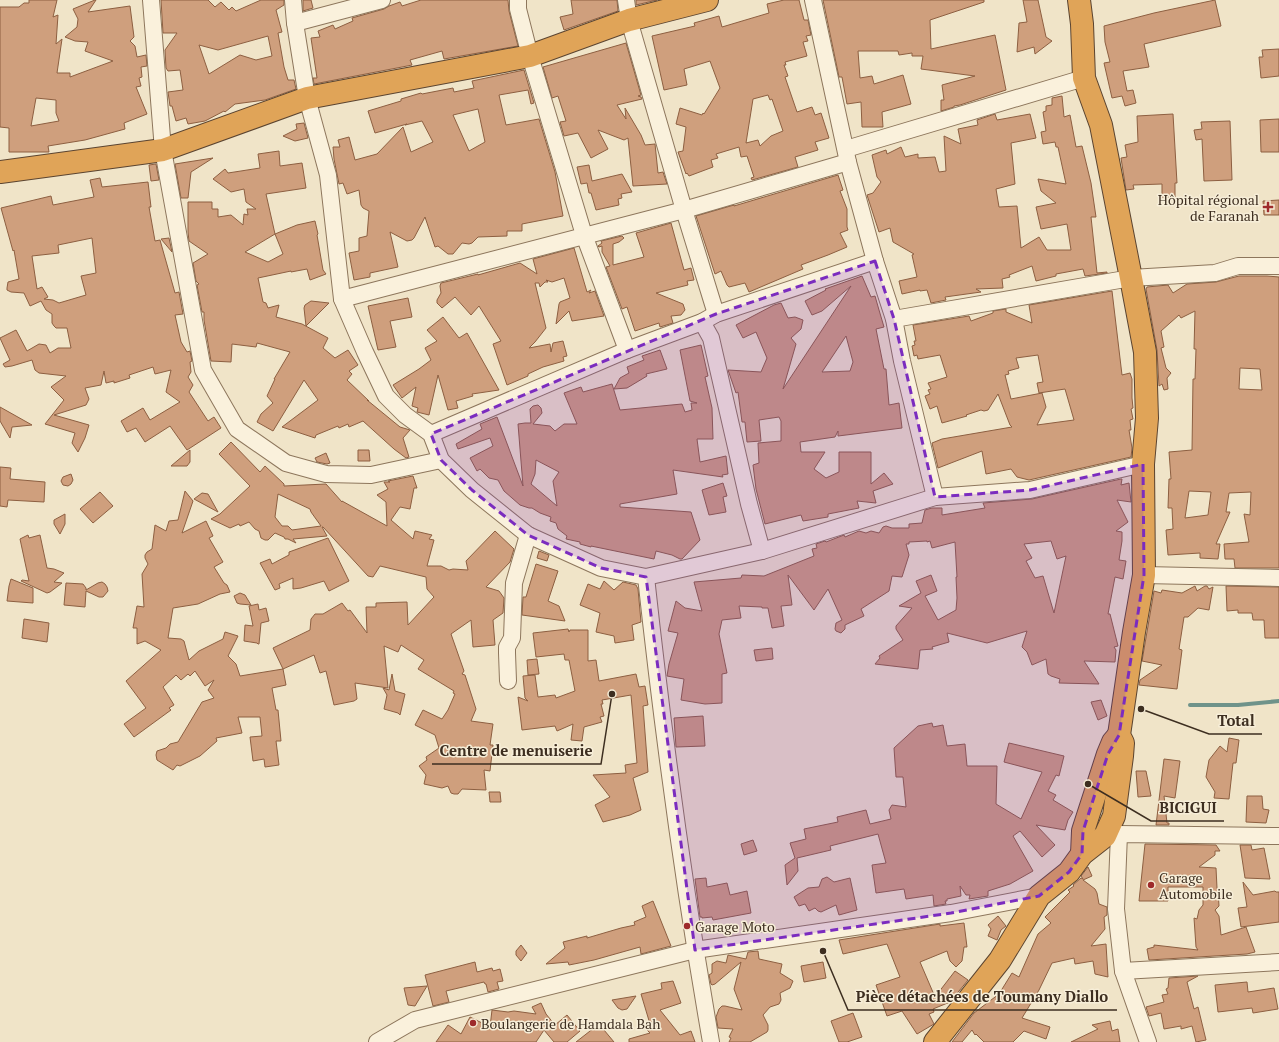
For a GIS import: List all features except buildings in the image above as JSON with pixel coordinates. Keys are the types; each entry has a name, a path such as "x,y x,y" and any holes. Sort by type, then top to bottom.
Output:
{"highway":[{"path":"0,172 163,150 307,98 530,56 627,10 707,0"},
{"path":"1079,0 1082,24 1084,78 1100,124 1145,352 1147,418 1143,464 1144,575 1119,735 1113,742 1108,754 1083,831 1082,854"},
{"path":"935,1042 1000,960 1039,896 1069,872 1082,854 1112,835 1123,743 1119,735"}],"street":[{"path":"151,0 163,150 203,370 238,429 286,463 326,474 371,475 442,460"},
{"path":"294,0 307,98 328,175 342,300 386,396 405,415 431,434 442,460 472,490 528,535 601,568 646,577 762,551 935,497 1030,490 1143,464"},
{"path":"296,23 382,0"},
{"path":"518,0 518,9 530,56 584,235 627,350"},
{"path":"812,0 847,155 875,261 894,319 902,361 935,497"},
{"path":"627,10 684,210 709,318 710,338 749,504 762,551"},
{"path":"342,300 584,235 684,210 1084,78"},
{"path":"431,434 627,350 709,318 875,261"},
{"path":"894,319 1131,278 1215,273 1238,266 1279,266"},
{"path":"508,681 506,653 512,638 514,583 528,535"},
{"path":"1144,575 1279,578"},
{"path":"646,577 677,830 695,950 711,1042"},
{"path":"1083,831 1112,835 1279,836"},
{"path":"1112,835 1116,909 1123,971 1148,1042"},
{"path":"377,1042 415,1020 695,950 951,913 1039,896"},
{"path":"1123,971 1279,962"}],"highlighted area":[{"path":"875,261 894,319 935,497 1030,490 1143,464 1144,575 1119,735 1108,754 1083,831 1082,854 1069,872 1039,896 951,913 695,950 646,577 601,568 528,535 472,490 441,460 431,434 716,314"}],"waterway":[{"path":"1190,705 1238,705 1279,701"}],"place":[{"name":"Hôpital régional de Faranah","path":"1268,207"},
{"name":"Centre de menuiserie","path":"612,694"},
{"name":"Total","path":"1141,709"},
{"name":"BICIGUI","path":"1088,784"},
{"name":"Garage Automobile","path":"1151,885"},
{"name":"Garage Moto","path":"687,926"},
{"name":"Pièce détachées de Toumany Diallo","path":"823,951"},
{"name":"Boulangerie de Hamdala Bah","path":"473,1023"}]}
